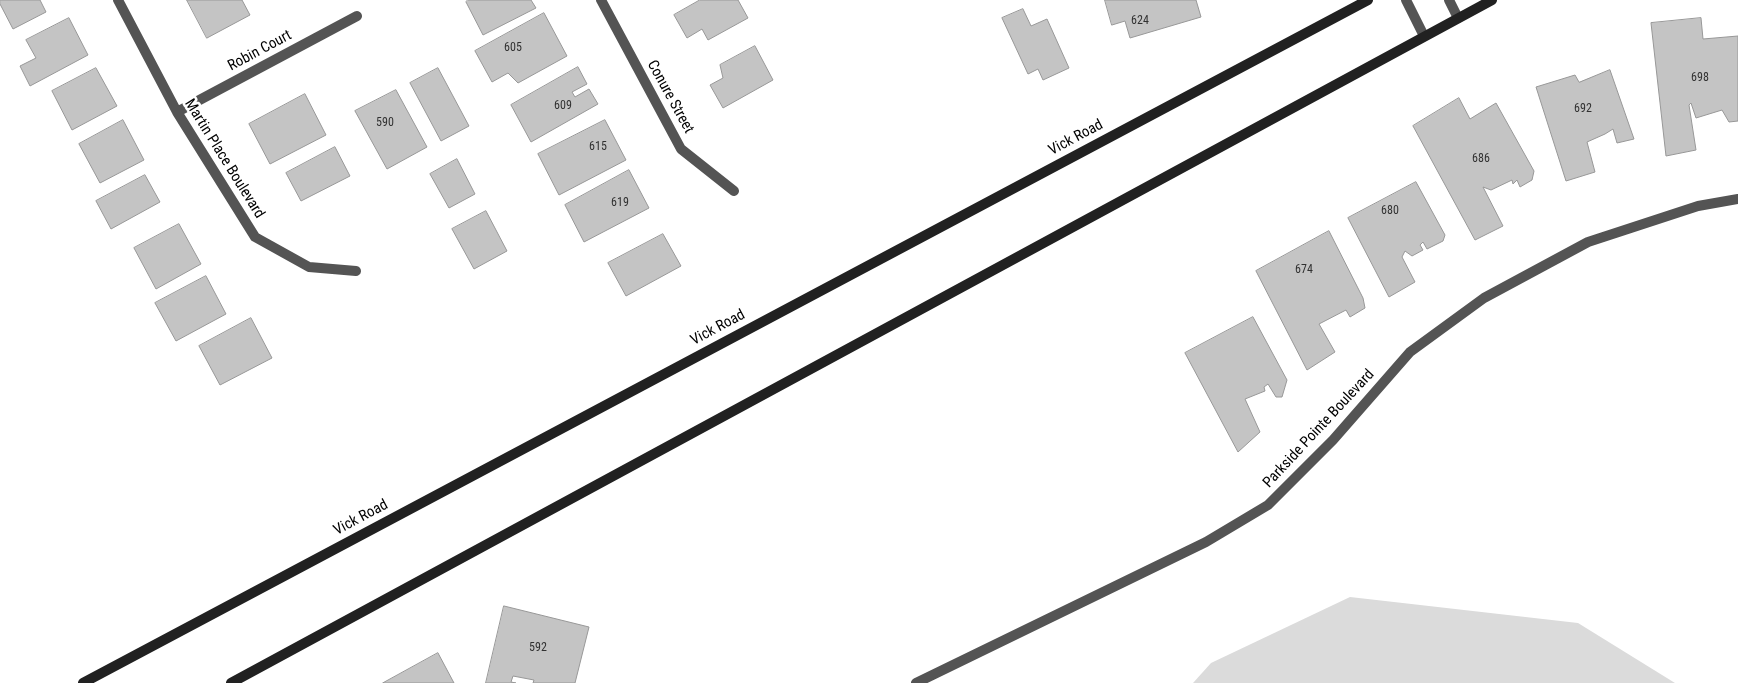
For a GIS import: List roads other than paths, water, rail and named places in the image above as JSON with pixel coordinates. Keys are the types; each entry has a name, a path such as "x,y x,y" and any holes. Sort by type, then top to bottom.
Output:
{"street":[{"name":"Martin Place Boulevard","path":"118,0 177,112 255,237 309,267 356,271"},
{"name":"Conure Street","path":"600,0 681,149 734,191"},
{"name":"Vick Road","path":"83,683 1368,0"},
{"path":"1406,0 1424,36"},
{"path":"1449,0 1458,18"},
{"path":"231,683 1492,0"},
{"name":"Robin Court","path":"177,112 357,16"},
{"name":"Parkside Pointe Boulevard","path":"916,683 1206,542 1268,505 1333,440 1410,352 1484,298 1588,242 1698,206 1738,199"}]}
